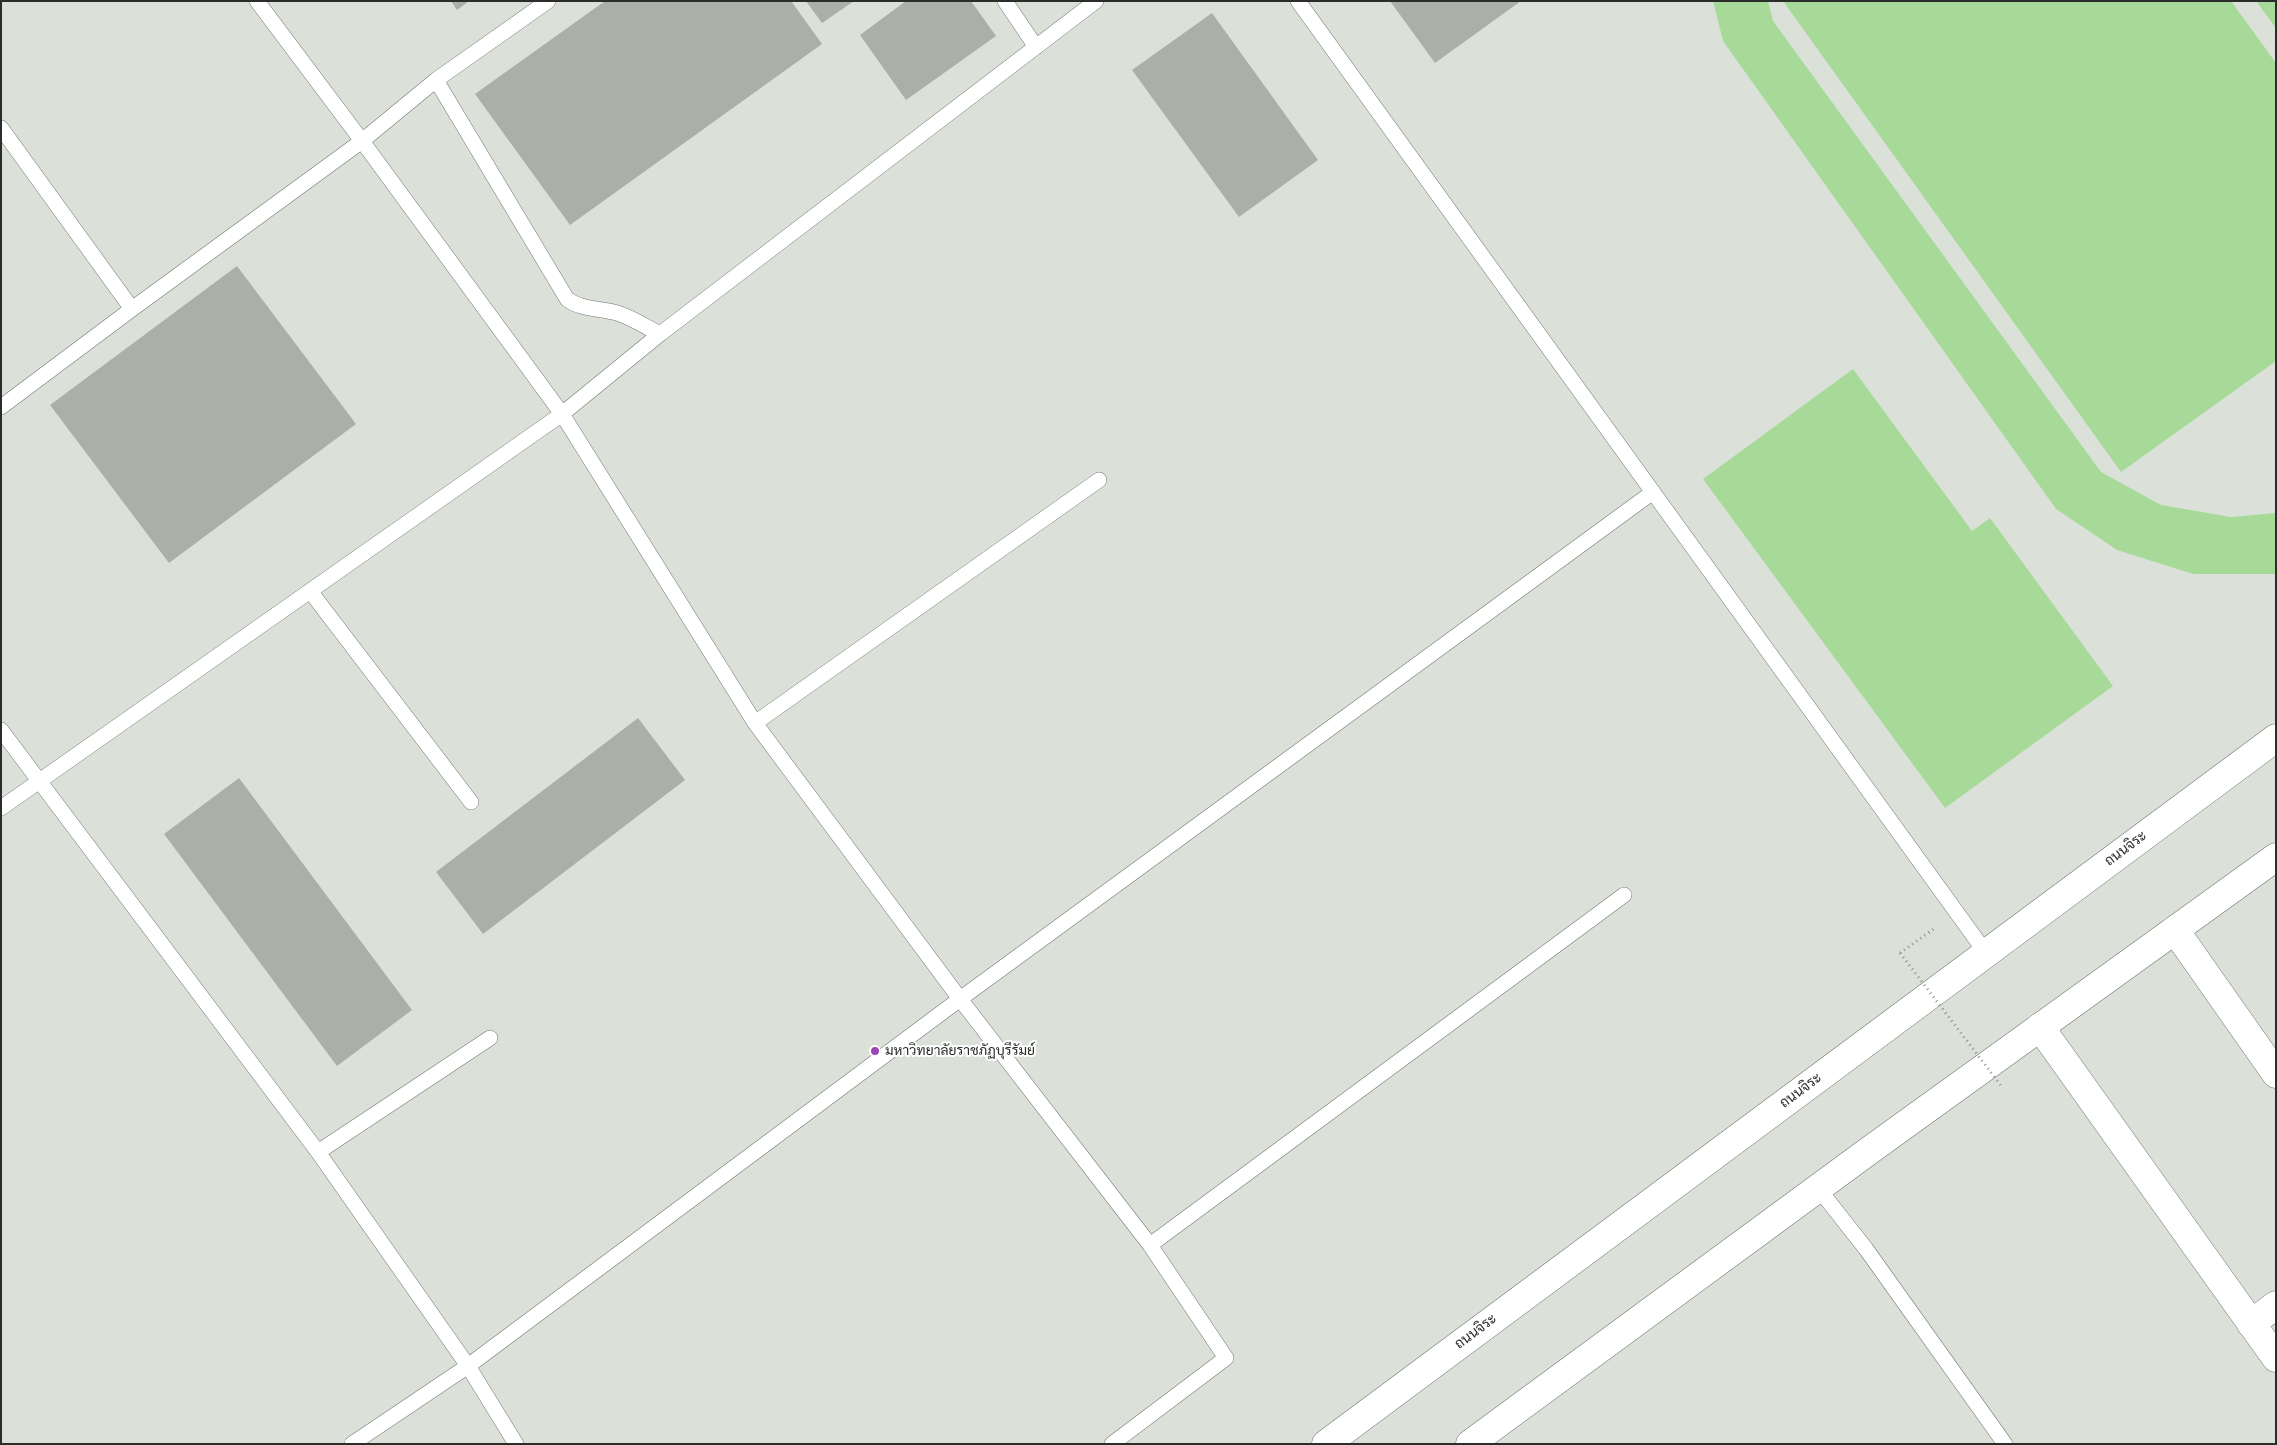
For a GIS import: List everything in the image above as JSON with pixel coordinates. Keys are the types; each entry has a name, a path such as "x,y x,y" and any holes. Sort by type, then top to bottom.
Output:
{"main road":[{"name":"ถนนจิระ","path":"1326,1444 2276,738"},
{"path":"1470,1444 1818,1188 2276,857"},
{"path":"2175,930 2276,1074"},
{"path":"2040,1028 2276,1358"},
{"path":"2251,1324 2276,1305"}],"lane":[{"path":"257,1 562,414 755,723 960,999 1150,1245 1226,1358 1112,1444"},
{"path":"1,407 362,141 436,80 548,1"},
{"path":"1005,1 1036,47"},
{"path":"1,808 562,414 660,334 1096,1"},
{"path":"1298,1 1986,953"},
{"path":"436,80 567,299 573,304 618,313 660,334"},
{"path":"1,128 132,309"},
{"path":"755,723 1099,480"},
{"path":"352,1444 468,1366 960,999 1653,492"},
{"path":"310,591 471,802"},
{"path":"1,730 318,1152 468,1366 516,1444"},
{"path":"1150,1245 1624,895"},
{"path":"318,1152 490,1038"},
{"path":"1818,1188 1866,1249 2005,1444"}],"path":[{"path":"1957,912 1900,953 2002,1087"}],"green space":[{"path":"1713,1 1768,1 1773,21 2101,472 2161,505 2231,517 2276,513 2276,574 2193,574 2117,550 2056,509 1723,41"},
{"path":"1783,1 2231,1 2276,63 2276,361 2121,472"},
{"path":"2256,1 2276,1 2276,28"},
{"path":"1853,369 1972,531 1990,518 2113,686 1945,808 1703,479"}],"building":[{"path":"451,1 469,1 457,10"},
{"path":"605,1 791,1 822,44 570,225 475,94"},
{"path":"806,1 854,1 822,23"},
{"path":"906,1 971,1 996,36 906,100 860,35"},
{"path":"1390,1 1521,1 1435,63"},
{"path":"1212,13 1318,160 1239,217 1132,70"},
{"path":"237,266 356,424 169,563 50,405"},
{"path":"638,718 685,780 483,934 436,872"},
{"path":"239,778 412,1010 337,1066 164,834"}],"place":[{"name":"มหาวิทยาลัยราชภัฏบุรีรัมย์","path":"875,1051"}]}
